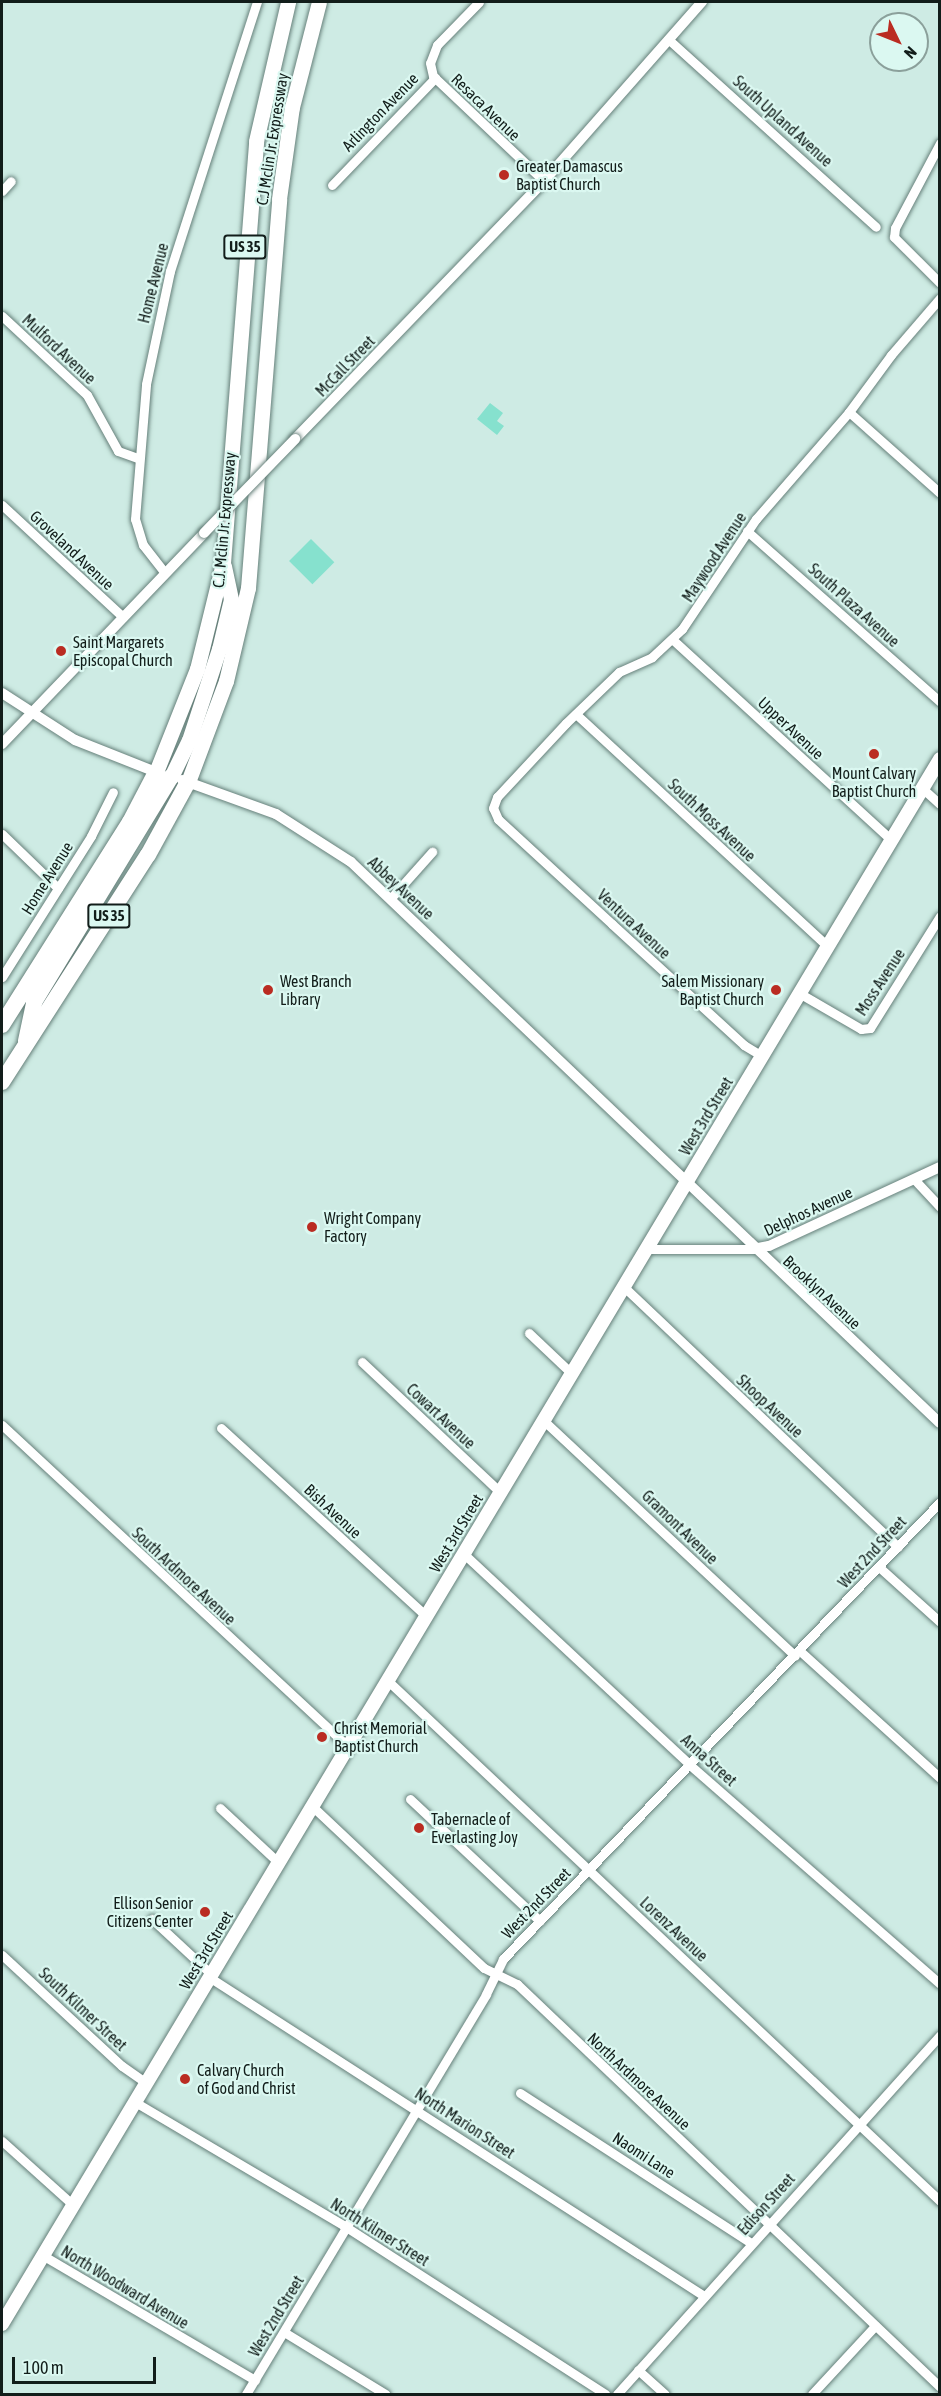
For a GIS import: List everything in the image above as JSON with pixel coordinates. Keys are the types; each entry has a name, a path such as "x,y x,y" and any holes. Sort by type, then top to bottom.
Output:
{"highway":[{"name":"C.J. Mclin Jr. Expressway","path":"164,775 206,695 224,631 231,590 223,563 256,141 273,54 288,2"},
{"name":"C.J Mclin Jr. Expressway","path":"260,464 279,199 292,107 319,2"},
{"name":"C.J. Mclin Jr. Expressway","path":"2,1082 148,855 188,782 214,717 237,637 248,588 260,464"},
{"name":"US 35","path":"2,1025 130,822 164,775"},
{"path":"25,1047 34,1002 164,775"}],"main road":[{"name":"West 3rd Street","path":"2,2324 939,759"}],"street":[{"name":"Home Avenue","path":"165,573 138,533 137,458 146,384 170,271 257,2"},
{"name":"Arlington Avenue","path":"332,185 435,78 430,63 437,45 479,2"},
{"name":"McCall Street","path":"2,744 544,181 702,2"},
{"name":"South Upland Avenue","path":"668,39 876,227"},
{"name":"Resaca Avenue","path":"435,78 544,181"},
{"path":"939,143 895,228 894,237 939,283"},
{"path":"2,191 11,181"},
{"name":"Maywood Avenue","path":"493,808 497,797 542,748 620,672 644,663 672,639 695,613 747,531 849,412 891,355 939,298"},
{"name":"Mulford Avenue","path":"2,316 87,395 118,451 137,458"},
{"path":"849,412 939,493"},
{"name":"Groveland Avenue","path":"2,505 123,617"},
{"name":"South Plaza Avenue","path":"747,531 939,702"},
{"name":"Upper Avenue","path":"672,639 891,840"},
{"name":"Abbey Avenue","path":"2,693 31,714 97,751 246,801 305,829 351,862 391,898 687,1181"},
{"name":"South Moss Avenue","path":"577,715 827,946"},
{"path":"922,788 939,804"},
{"name":"Home Avenue","path":"2,977 58,888 113,792"},
{"name":"Ventura Avenue","path":"493,808 498,819 744,1045 762,1056"},
{"path":"2,834 58,888"},
{"path":"391,898 432,852"},
{"name":"Moss Avenue","path":"799,993 861,1029 870,1028 939,916"},
{"name":"Delphos Avenue","path":"646,1248 753,1249 770,1246 939,1167"},
{"path":"914,1179 939,1207"},
{"name":"Brooklyn Avenue","path":"687,1181 753,1249 939,1423"},
{"name":"Shoop Avenue","path":"623,1286 898,1547"},
{"path":"529,1333 572,1373"},
{"name":"Cowart Avenue","path":"362,1362 500,1492"},
{"name":"Gramont Avenue","path":"543,1420 797,1654 939,1778"},
{"name":"South Ardmore Avenue","path":"2,1425 348,1747"},
{"name":"Bish Avenue","path":"221,1428 426,1616"},
{"name":"West 2nd Street","path":"246,2394 417,2110 503,1959 797,1654 939,1502"},
{"name":"Anna Street","path":"463,1553 690,1765 939,1984"},
{"path":"879,1567 939,1622"},
{"name":"Lorenz Avenue","path":"387,1680 939,2201"},
{"path":"410,1799 540,1920"},
{"name":"North Ardmore Avenue","path":"312,1806 484,1968 517,1984 939,2387"},
{"path":"220,1808 278,1862"},
{"name":"North Marion Street","path":"152,1919 210,1976 704,2296"},
{"name":"South Kilmer Street","path":"2,1955 122,2066 146,2083"},
{"name":"Edison Street","path":"617,2394 939,2035"},
{"name":"Naomi Lane","path":"520,2093 751,2243"},
{"name":"North Kilmer Street","path":"135,2102 346,2227 605,2394"},
{"path":"2,2141 73,2205"},
{"name":"North Woodward Avenue","path":"42,2255 255,2380"},
{"path":"812,2394 875,2326"},
{"path":"284,2332 385,2394"},
{"path":"638,2370 665,2394"}],"green space":[{"path":"490,403 503,413 497,421 504,426 497,435 477,419"},
{"path":"311,539 334,562 312,584 289,561"}],"place":[{"name":"Greater Damascus Baptist Church","path":"504,175"},
{"name":"Saint Margarets Episcopal Church","path":"61,651"},
{"name":"Mount Calvary Baptist Church","path":"874,754"},
{"name":"West Branch Library","path":"268,990"},
{"name":"Salem Missionary Baptist Church","path":"776,990"},
{"name":"Wright Company Factory","path":"312,1227"},
{"name":"Christ Memorial Baptist Church","path":"322,1737"},
{"name":"Tabernacle of Everlasting Joy","path":"419,1828"},
{"name":"Ellison Senior Citizens Center","path":"205,1912"},
{"name":"Calvary Church of God and Christ","path":"185,2079"}]}
